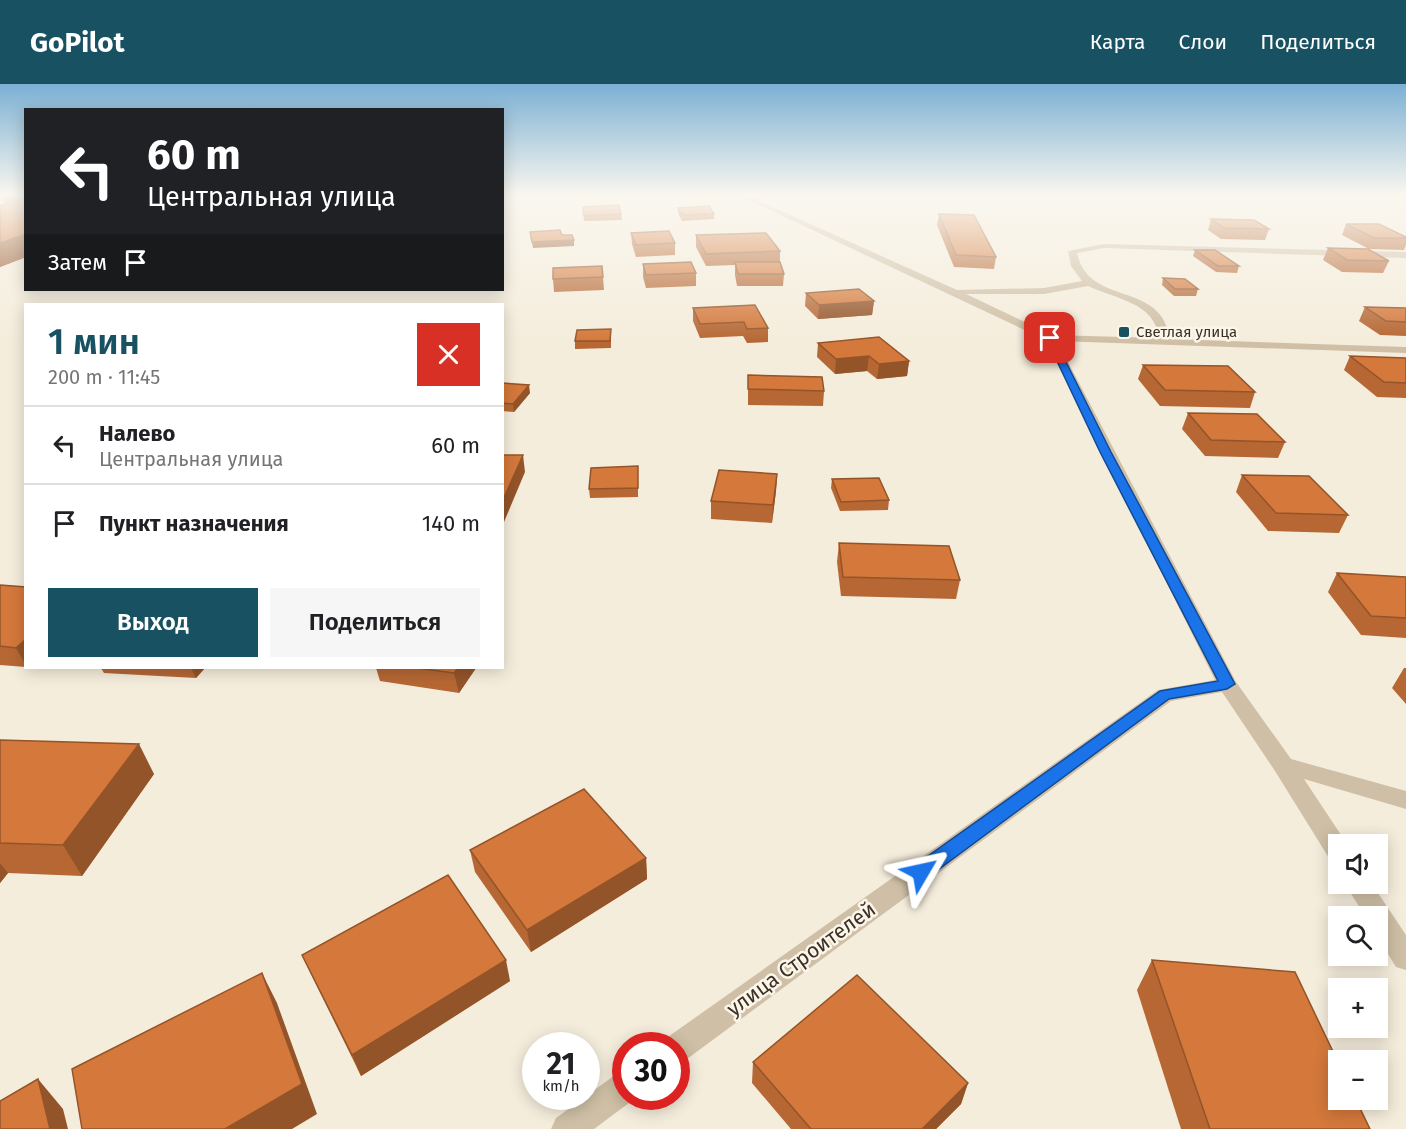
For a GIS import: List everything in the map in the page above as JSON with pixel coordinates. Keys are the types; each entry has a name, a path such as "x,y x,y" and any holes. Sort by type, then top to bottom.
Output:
{"street":[{"path":"851,245 1050,338 1406,350"},
{"path":"1166,341 1162,324 1154,312 1088,283 1073,262 1072,250 1104,246 1406,255"},
{"path":"953,291 1044,291 1088,283"},
{"path":"1050,338 1106,452 1227,684 1328,835"},
{"name":"улица Строителей","path":"690,1039 1165,694 1227,684"},
{"path":"1283,765 1406,800"},
{"path":"1364,894 1406,958"},
{"path":"567,1129 612,1096"}],"building":[{"path":"701,245 775,245 780,251 706,254"},
{"path":"952,245 990,245 996,257 956,255"},
{"path":"1328,248 1368,249 1389,261 1347,260"},
{"path":"1195,250 1215,250 1239,266 1218,266"},
{"path":"691,262 696,273 646,275 643,264"},
{"path":"735,262 780,262 784,274 738,274"},
{"path":"602,266 603,277 553,279 553,268"},
{"path":"1163,278 1185,279 1198,289 1175,289"},
{"path":"859,289 874,301 819,305 806,293"},
{"path":"755,305 768,328 747,329 744,322 700,324 693,308"},
{"path":"1365,307 1406,308 1406,322 1386,321"},
{"path":"611,329 610,341 575,341 577,330"},
{"path":"879,337 909,361 879,364 869,356 836,359 818,343"},
{"path":"1350,356 1406,358 1406,383 1384,382"},
{"path":"1143,365 1228,366 1255,392 1165,390"},
{"path":"748,375 822,377 824,391 748,389"},
{"path":"504,383 529,385 513,404 504,403"},
{"path":"1188,413 1257,414 1285,442 1211,440"},
{"path":"504,455 523,455 504,498"},
{"path":"638,466 638,488 589,489 591,468"},
{"path":"719,470 777,474 773,505 711,501"},
{"path":"1242,475 1309,476 1348,515 1276,513"},
{"path":"879,478 889,500 841,502 832,479"},
{"path":"839,543 949,546 960,580 843,577"},
{"path":"1337,573 1406,577 1406,618 1371,616"},
{"path":"0,585 24,587 24,641 16,648 0,646"},
{"path":"424,669 457,669 454,673"},
{"path":"0,740 139,744 63,845 0,843"},
{"path":"584,789 646,858 527,930 470,850"},
{"path":"448,875 506,960 352,1055 302,955"},
{"path":"1152,960 1295,972 1332,1050 1328,1050 1328,1110 1361,1110 1370,1129 1210,1129"},
{"path":"262,973 302,1084 225,1129 82,1129 72,1069"},
{"path":"857,975 968,1083 922,1129 811,1129 753,1062"},
{"path":"38,1079 50,1129 0,1129 0,1101"}],"place":[{"name":"Светлая улица","path":"1124,332"}],"route":[{"path":"921,872 1165,694 1227,684 1106,452 1050,338"}]}
